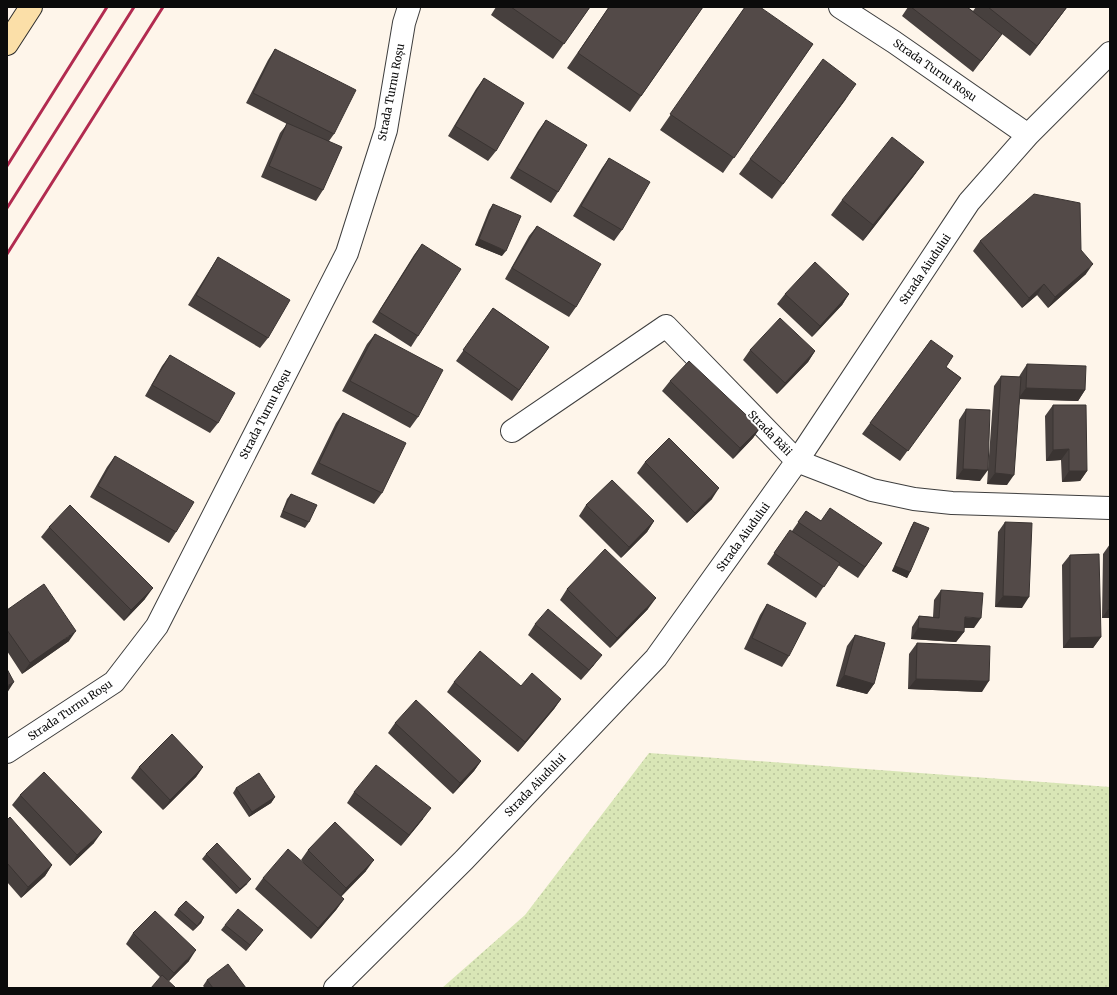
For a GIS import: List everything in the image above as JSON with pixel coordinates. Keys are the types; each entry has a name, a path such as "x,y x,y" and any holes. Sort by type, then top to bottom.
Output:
{"main road":[{"path":"7,44 31,7"}],"street":[{"name":"Strada Turnu Roșu","path":"7,752 114,682 157,626 347,253 386,130 404,23 409,7"},
{"name":"Strada Turnu Roșu","path":"840,7 894,42 1028,135"},
{"name":"Strada Aiudului","path":"335,988 464,860 656,658 797,461 969,202 1028,135 1110,53"},
{"name":"Strada Băii","path":"512,431 666,326 797,461 872,490 914,499 952,503 1110,508"}],"green space":[{"path":"649,753 1110,787 1110,988 442,988 525,915"}],"building":[{"path":"511,7 590,7 564,44"},
{"path":"609,7 703,7 641,96 578,53"},
{"path":"745,7 760,7 813,44 734,158 670,114"},
{"path":"911,7 967,7 1002,34 981,61"},
{"path":"988,7 1067,7 1037,46"},
{"path":"275,49 356,90 334,134 253,93"},
{"path":"823,59 856,84 783,184 750,159"},
{"path":"484,78 524,103 496,151 455,126"},
{"path":"546,120 587,145 558,192 517,168"},
{"path":"287,123 342,147 323,190 269,166"},
{"path":"892,137 924,162 873,225 842,200"},
{"path":"609,158 650,182 622,230 581,206"},
{"path":"1034,194 1080,203 1081,250 1093,264 1055,297 1044,284 1029,298 980,241"},
{"path":"493,204 521,216 506,251 479,239"},
{"path":"537,226 601,264 576,307 512,268"},
{"path":"422,244 461,269 418,336 379,312"},
{"path":"218,257 290,300 268,338 196,295"},
{"path":"815,262 849,294 820,326 785,294"},
{"path":"493,308 549,347 519,390 463,350"},
{"path":"780,318 815,351 785,383 750,350"},
{"path":"375,334 443,370 418,417 350,381"},
{"path":"931,340 953,356 946,367 961,378 908,451 870,423"},
{"path":"170,355 235,393 218,423 152,385"},
{"path":"689,361 760,428 740,448 670,381"},
{"path":"1027,364 1086,366 1085,390 1026,388"},
{"path":"1001,376 1021,377 1014,475 995,473"},
{"path":"1053,405 1086,405 1087,471 1069,471 1069,449 1053,450"},
{"path":"966,409 990,410 988,470 963,469"},
{"path":"343,413 406,443 382,493 319,463"},
{"path":"669,438 719,488 695,513 645,462"},
{"path":"115,456 194,502 176,532 98,486"},
{"path":"612,480 654,521 629,547 586,505"},
{"path":"291,494 317,505 309,522 283,511"},
{"path":"70,505 153,588 131,610 49,527"},
{"path":"830,508 882,543 865,567 798,522 806,511 821,521"},
{"path":"914,522 929,528 910,572 895,566"},
{"path":"1005,522 1032,523 1029,597 1003,596"},
{"path":"790,530 840,563 824,587 774,553"},
{"path":"1110,544 1110,608 1109,608"},
{"path":"605,549 656,598 617,638 567,589"},
{"path":"1099,554 1101,637 1070,638 1070,555"},
{"path":"44,584 76,631 30,663 7,630 7,610"},
{"path":"941,590 983,593 981,618 965,617 964,632 918,628 919,616 939,618"},
{"path":"767,604 806,623 789,656 752,638"},
{"path":"548,609 602,655 589,670 535,624"},
{"path":"855,635 885,643 874,684 844,675"},
{"path":"917,643 990,646 989,681 916,679"},
{"path":"480,651 521,686 532,673 561,699 525,742 454,682"},
{"path":"7,669 14,682 7,686"},
{"path":"416,700 481,761 460,783 395,723"},
{"path":"172,734 203,767 170,800 139,767"},
{"path":"376,765 431,808 409,835 354,792"},
{"path":"44,772 102,832 77,855 20,795"},
{"path":"259,773 275,797 252,812 236,788"},
{"path":"10,817 52,865 28,887 7,863 7,820"},
{"path":"335,822 374,860 346,888 308,850"},
{"path":"217,843 251,879 240,889 206,854"},
{"path":"288,849 344,899 318,928 263,878"},
{"path":"186,901 204,917 197,926 178,909"},
{"path":"238,909 263,930 250,945 225,925"},
{"path":"155,911 196,950 174,973 133,933"},
{"path":"228,964 246,988 213,988 207,980"},
{"path":"162,975 176,988 151,988"}],"railway":[{"path":"7,166 107,7"},
{"path":"7,208 134,7"},
{"path":"7,254 163,7"}]}
